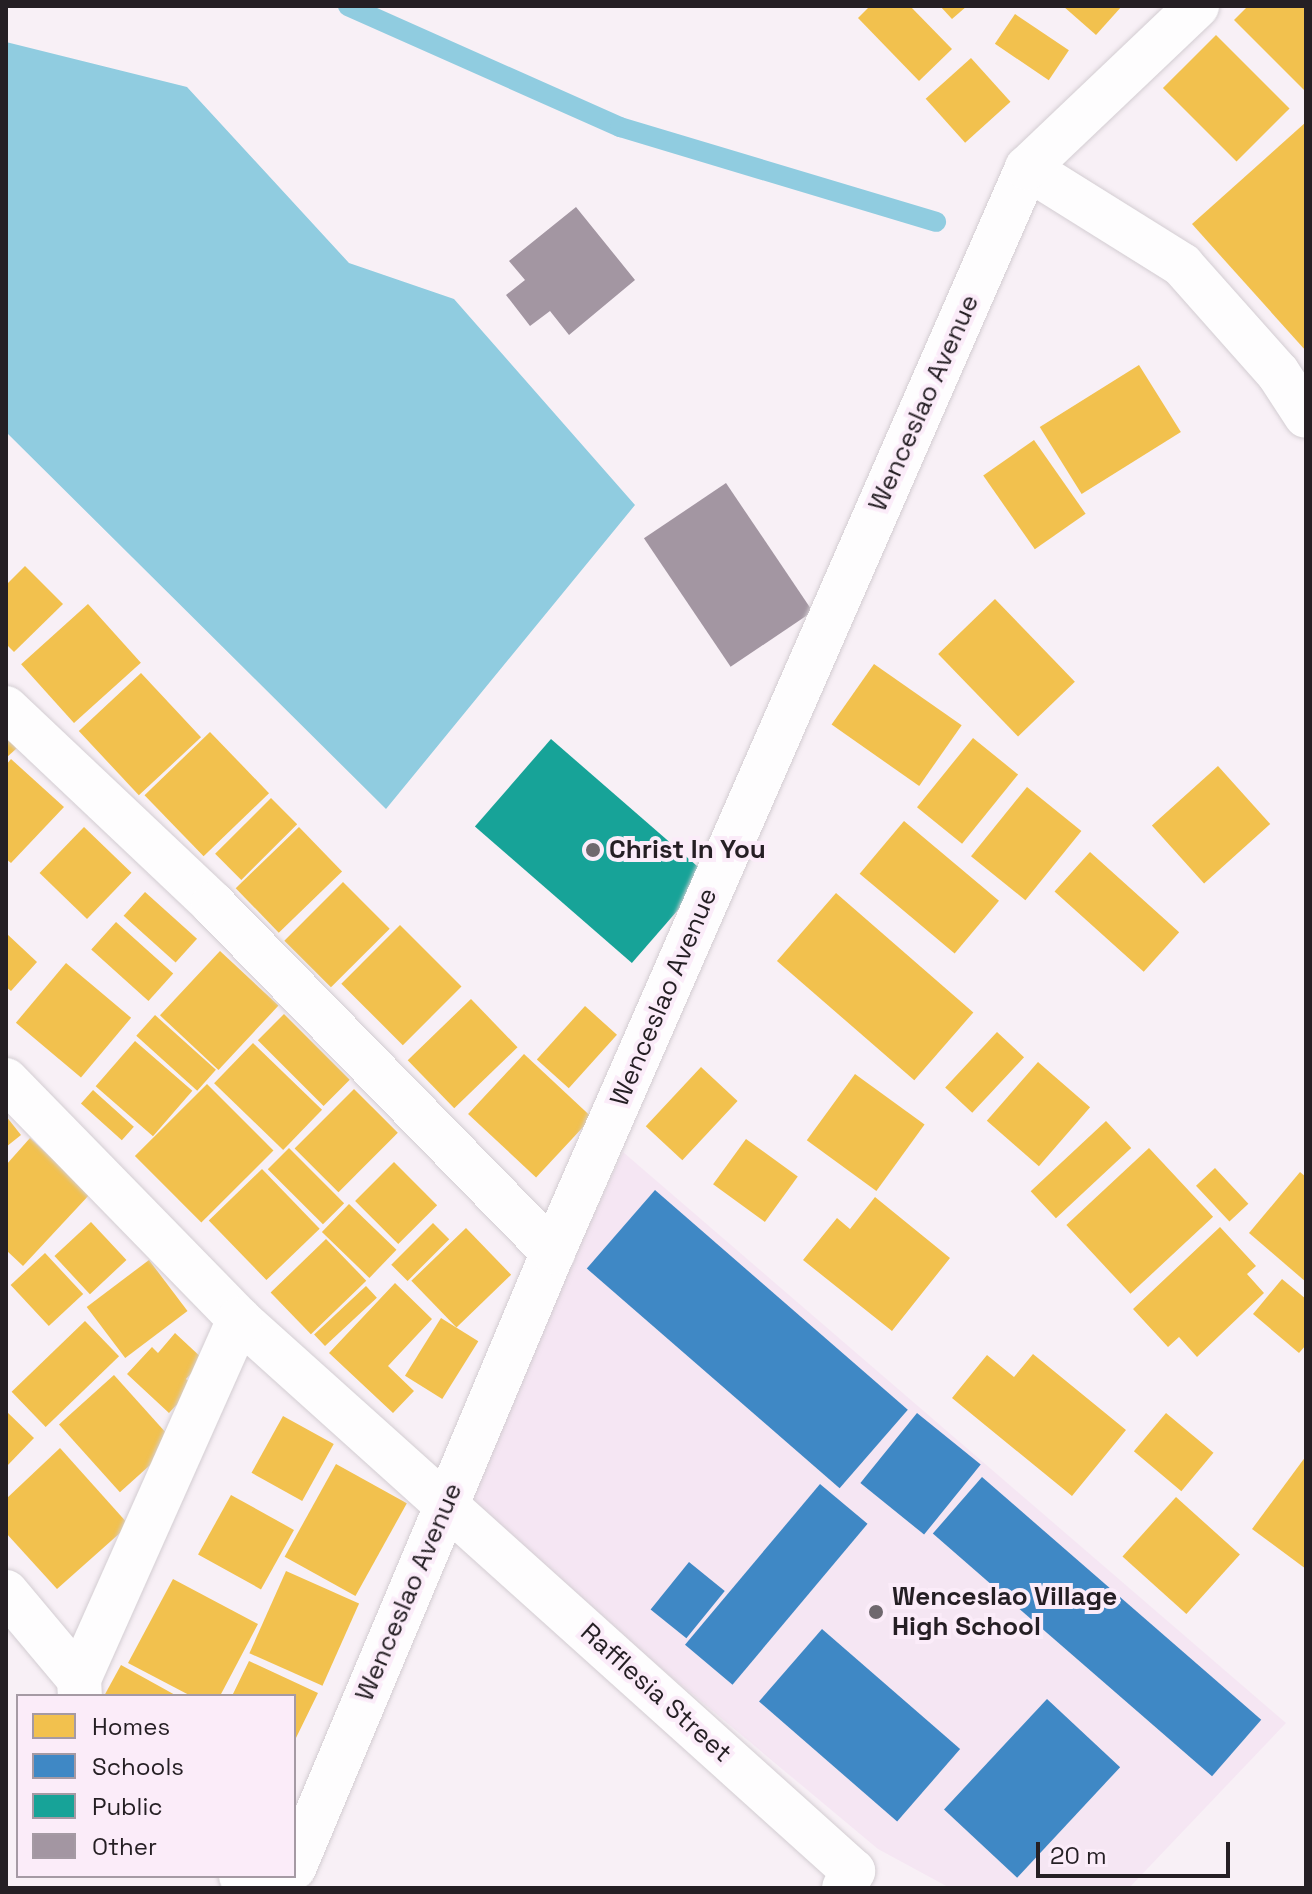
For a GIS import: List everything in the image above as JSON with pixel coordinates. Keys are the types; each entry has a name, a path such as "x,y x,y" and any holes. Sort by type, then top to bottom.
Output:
{"street":[{"name":"Wenceslao Avenue","path":"296,1863 553,1252 1027,168 1197,6"},
{"path":"1027,168 1182,265 1278,373 1306,416"},
{"path":"6,708 213,904 553,1252"},
{"path":"6,1080 239,1319 445,1503"},
{"path":"6,1592 80,1688 239,1319"},
{"name":"Rafflesia Street","path":"445,1503 853,1871 844,1888"},
{"path":"245,1878 264,1888"}],"shaded area":[{"name":"Wenceslao Village High School","path":"623,1152 1286,1723 1129,1888 950,1888 878,1849 461,1501"}],"water":[{"path":"6,42 187,87 349,263 454,299 635,505 386,809 6,432"}],"building: Homes":[{"path":"870,6 910,6 952,49 919,81 858,18"},
{"path":"940,6 967,6 952,19"},
{"path":"1063,6 1122,6 1096,35"},
{"path":"1248,6 1306,6 1306,92 1234,20"},
{"path":"1015,14 1069,50 1049,80 995,44"},
{"path":"1216,35 1290,109 1237,162 1163,88"},
{"path":"971,58 1010,102 965,143 926,99"},
{"path":"1306,122 1306,351 1192,224"},
{"path":"1139,365 1181,432 1082,494 1040,427"},
{"path":"1034,440 1086,514 1035,549 983,476"},
{"path":"25,566 63,604 14,652 6,644 6,585"},
{"path":"995,599 1075,682 1018,737 938,654"},
{"path":"88,604 141,663 74,723 21,664"},
{"path":"874,664 962,725 919,786 832,725"},
{"path":"141,673 201,737 139,795 79,731"},
{"path":"210,732 269,793 204,856 145,795"},
{"path":"6,737 17,748 6,758"},
{"path":"973,738 1018,775 962,844 917,807"},
{"path":"11,759 64,807 11,863 6,859 6,765"},
{"path":"1218,766 1270,824 1204,884 1152,826"},
{"path":"1027,787 1081,831 1025,900 971,856"},
{"path":"271,798 297,824 241,880 215,854"},
{"path":"904,821 999,901 955,954 860,874"},
{"path":"84,827 131,873 87,919 40,873"},
{"path":"299,827 342,872 279,933 236,888"},
{"path":"1090,852 1179,932 1144,972 1055,891"},
{"path":"343,882 390,929 331,987 284,941"},
{"path":"145,892 197,939 176,963 124,916"},
{"path":"836,893 973,1012 914,1080 777,961"},
{"path":"116,922 173,974 148,1001 91,949"},
{"path":"400,925 462,987 403,1045 341,984"},
{"path":"6,933 37,962 11,991 6,987"},
{"path":"220,951 279,1006 218,1070 160,1015"},
{"path":"66,963 131,1018 81,1077 16,1023"},
{"path":"471,999 518,1047 454,1108 408,1060"},
{"path":"585,1006 617,1035 569,1088 537,1060"},
{"path":"284,1014 350,1080 324,1106 258,1040"},
{"path":"155,1015 216,1070 197,1091 136,1036"},
{"path":"997,1032 1024,1057 972,1113 945,1088"},
{"path":"135,1041 192,1091 153,1136 96,1086"},
{"path":"253,1043 322,1110 283,1150 214,1083"},
{"path":"524,1054 592,1117 536,1177 468,1114"},
{"path":"1038,1062 1090,1107 1039,1166 987,1121"},
{"path":"701,1067 738,1101 682,1160 646,1126"},
{"path":"855,1074 925,1125 876,1191 807,1140"},
{"path":"207,1084 273,1150 201,1223 135,1156"},
{"path":"354,1089 398,1133 338,1192 295,1148"},
{"path":"93,1090 134,1127 122,1140 81,1103"},
{"path":"6,1116 21,1135 6,1147"},
{"path":"1106,1121 1131,1148 1056,1218 1031,1191"},
{"path":"30,1138 90,1194 23,1266 6,1250 6,1165"},
{"path":"746,1139 798,1177 765,1222 713,1184"},
{"path":"289,1148 344,1203 323,1224 268,1169"},
{"path":"1149,1148 1213,1217 1130,1294 1066,1225"},
{"path":"394,1162 437,1205 398,1244 355,1201"},
{"path":"1215,1168 1248,1204 1229,1222 1196,1186"},
{"path":"262,1169 320,1229 266,1280 209,1220"},
{"path":"1300,1172 1306,1177 1306,1282 1249,1233"},
{"path":"875,1197 950,1258 892,1331 803,1260 837,1218 850,1229"},
{"path":"349,1204 396,1250 369,1278 322,1232"},
{"path":"91,1222 126,1260 90,1294 54,1256"},
{"path":"433,1223 449,1239 408,1281 391,1265"},
{"path":"1220,1227 1256,1266 1247,1274 1264,1293 1197,1357 1179,1337 1168,1347 1133,1309"},
{"path":"466,1228 511,1275 456,1328 411,1281"},
{"path":"326,1239 366,1281 311,1334 271,1292"},
{"path":"45,1253 83,1294 49,1326 11,1285"},
{"path":"149,1260 188,1311 125,1358 87,1307"},
{"path":"1282,1279 1306,1299 1306,1345 1299,1353 1253,1314"},
{"path":"395,1283 432,1319 388,1366 414,1391 393,1413 329,1353"},
{"path":"366,1286 377,1298 325,1346 314,1334"},
{"path":"441,1318 478,1341 442,1399 405,1376"},
{"path":"85,1321 119,1356 46,1427 12,1392"},
{"path":"175,1333 204,1360 186,1379 194,1386 169,1413 127,1374 152,1347 158,1353"},
{"path":"1033,1354 1126,1430 1072,1496 952,1398 987,1355 1014,1377"},
{"path":"114,1375 175,1443 120,1492 59,1425"},
{"path":"6,1411 34,1438 6,1467"},
{"path":"1166,1413 1213,1453 1181,1491 1134,1451"},
{"path":"283,1416 334,1444 302,1501 251,1473"},
{"path":"60,1448 129,1525 57,1589 6,1533 6,1499"},
{"path":"1306,1456 1306,1569 1252,1529"},
{"path":"336,1464 407,1503 355,1596 285,1557"},
{"path":"231,1495 294,1530 261,1589 198,1554"},
{"path":"1176,1497 1240,1555 1186,1614 1122,1556"},
{"path":"286,1571 359,1604 322,1686 249,1653"},
{"path":"173,1579 258,1624 221,1694 187,1694 128,1663"},
{"path":"249,1661 318,1693 296,1738 296,1694 233,1694"},
{"path":"121,1665 173,1694 105,1694"}],"building: Schools":[{"path":"655,1190 908,1410 840,1488 587,1268"},
{"path":"917,1413 981,1465 924,1535 860,1483"},
{"path":"982,1477 1261,1720 1212,1776 933,1534"},
{"path":"820,1484 867,1524 733,1685 685,1645"},
{"path":"689,1562 725,1591 686,1638 651,1609"},
{"path":"822,1629 960,1749 897,1822 759,1701"},
{"path":"1047,1699 1120,1767 1017,1878 944,1809"}],"building: Public":[{"name":"Christ In You","path":"551,739 708,875 632,963 475,827"}],"building: Other":[{"path":"576,207 635,280 569,335 550,311 530,326 506,295 525,280 509,261"},
{"path":"726,483 813,612 731,667 644,538"}],"waterway":[{"path":"348,6 620,127 936,222"}],"place":[{"name":"Christ In You","path":"593,850"},
{"name":"Wenceslao Village High School","path":"876,1612"}]}
